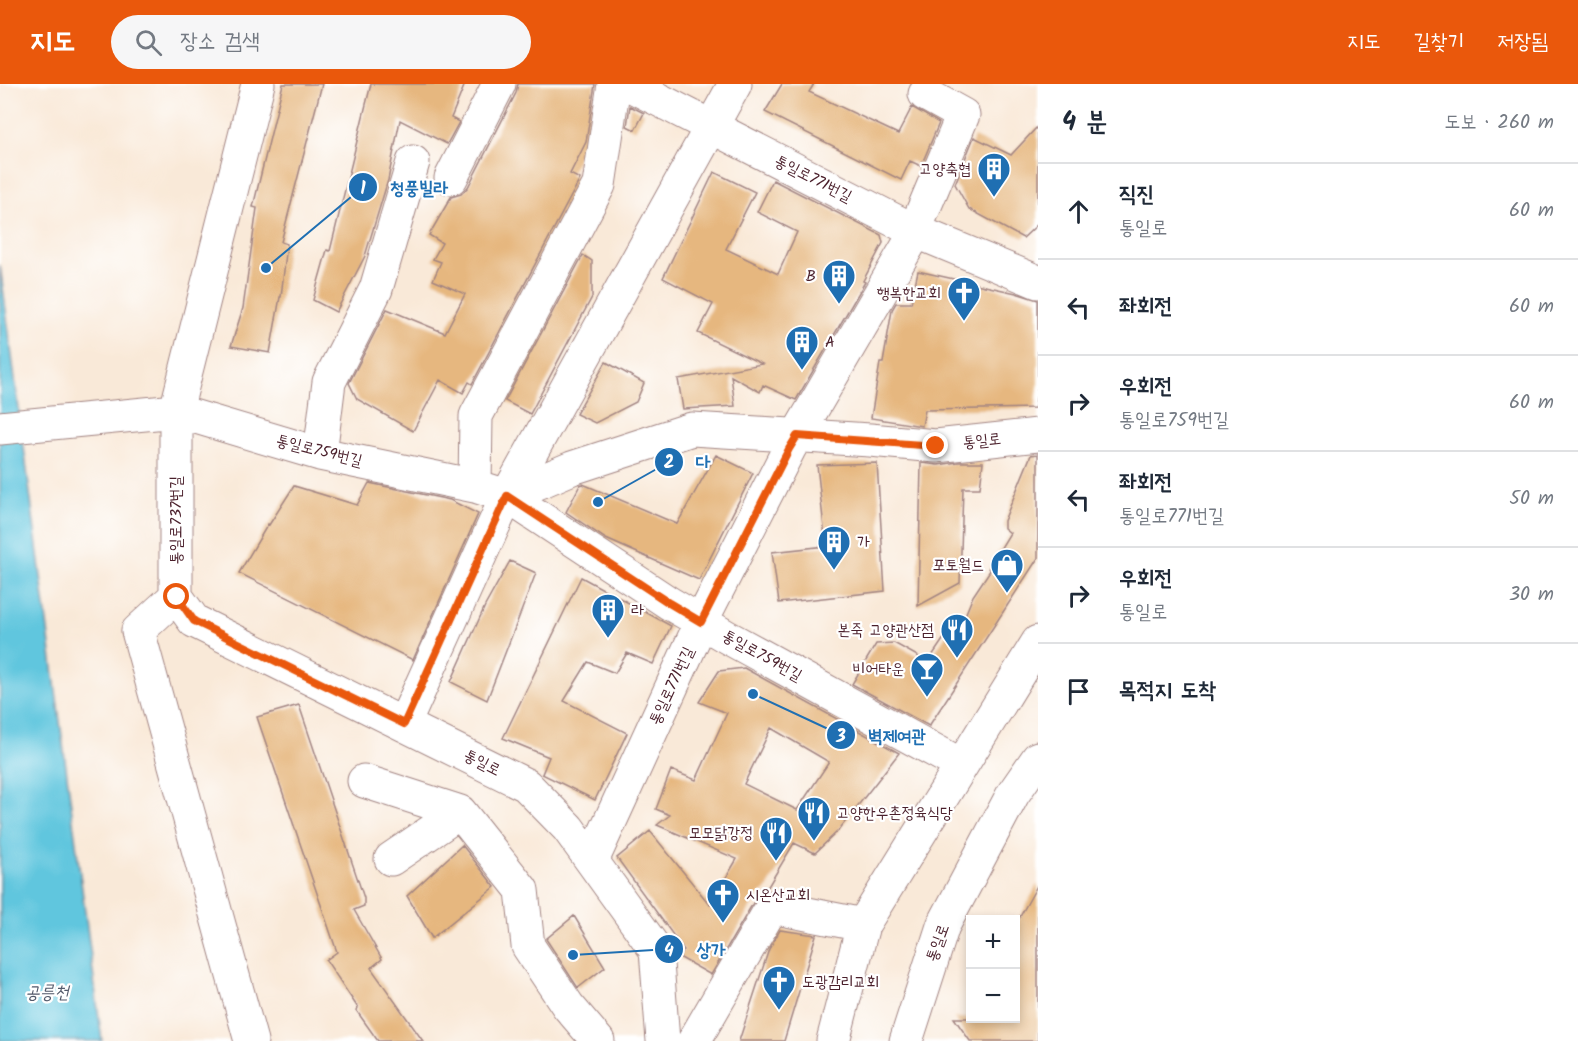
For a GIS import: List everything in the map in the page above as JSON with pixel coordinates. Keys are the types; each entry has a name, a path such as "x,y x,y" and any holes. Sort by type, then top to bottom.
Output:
{"street":[{"name":"통일로737번길","path":"177,597 170,411 258,84"},
{"path":"451,178 499,84"},
{"path":"475,486 476,416 599,185 614,84"},
{"name":"통일로771번길","path":"628,84 915,231 1038,282"},
{"path":"404,724 507,496 735,84"},
{"name":"통일로771번길","path":"592,861 701,622 789,449 915,231 963,115 925,94"},
{"path":"320,453 329,382 376,289 413,162"},
{"path":"0,428 170,411"},
{"name":"통일로759번길","path":"170,411 320,453 475,486 507,496 701,622 961,765"},
{"name":"통일로","path":"507,496 572,468 692,429 936,446 1038,435"},
{"path":"177,597 138,631 251,1041"},
{"name":"통일로","path":"177,597 194,621 526,785 568,828 656,950 663,1041"},
{"path":"842,1039 863,926 1038,642"},
{"name":"통일로","path":"906,1041 943,926 1013,794 1038,758"},
{"path":"364,781 460,812 522,890 528,946 568,1006 598,1041"},
{"path":"391,859 460,812"},
{"path":"694,1041 772,907 863,926"}],"water":[{"name":"공릉천","path":"0,265 102,1041 0,1041"}],"building":[{"path":"283,84 322,84 281,242 287,244 281,297 270,353 231,346 243,308 257,208 253,207"},
{"path":"371,84 465,84 451,118 459,122 447,144 400,120 388,180 365,256 336,312 313,300 327,250 330,251"},
{"path":"518,84 595,84 586,142 570,174 580,179 472,384 469,382 463,393 440,380 413,431 357,399 349,383 387,309 445,333 465,294 433,280 441,262 433,259 442,243 429,235 451,197 461,194 468,187 516,93"},
{"path":"782,84 814,84 809,92 898,134 912,107 939,123 921,166 910,161 901,180 765,112"},
{"path":"630,106 644,113 635,130 627,126"},
{"name":"고양축협","path":"1038,126 1038,224 1023,238 969,209 955,184 974,137 1011,155"},
{"path":"714,172 755,192 726,249 778,274 797,232 757,212 773,180 881,235 883,243 863,281 865,282 796,400 763,385 760,392 731,376 735,406 683,409 678,379 762,364 698,333 713,304 663,278"},
{"path":"583,255 592,261 592,297 530,414 505,401"},
{"name":"행복한교회","path":"918,271 1038,300 1038,387 1035,408 925,410 922,426 871,418 892,310 896,303 911,303"},
{"path":"606,362 644,383 636,402 595,423 576,414"},
{"path":"1038,454 1038,558 929,726 852,684 876,644 894,643 928,662 959,616 959,630 973,596 993,566 988,569 1010,533 1004,528 1004,521 1031,455"},
{"path":"716,455 753,473 699,580 606,539 566,512 580,485 583,484 677,524"},
{"path":"983,462 980,488 963,488 960,583 918,606 921,463 938,465"},
{"path":"877,463 885,591 779,603 772,552 826,546 817,465"},
{"path":"369,483 450,500 478,514 413,660 239,573 294,486 357,505"},
{"path":"510,561 536,573 487,700 451,682 485,606"},
{"path":"581,577 671,626 653,664 627,653 615,673 588,662 564,701 627,733 595,800 542,774 549,757 503,738"},
{"path":"744,668 899,753 838,831 815,853 794,843 766,890 756,898 711,975 679,957 684,950 617,858 650,831 710,905 737,859 657,825 670,815 656,809 671,770 696,780 727,713 699,702 719,671","holes":["771,728 829,762 797,810 744,784"]},
{"path":"299,705 364,898 364,906 354,910 382,959 371,968 423,1041 378,1041 326,960 337,952 257,717"},
{"path":"462,845 495,887 432,938 407,896"},
{"path":"1038,884 1038,1041 970,1041 954,1018 966,1018 966,1023 1020,1023 1020,917"},
{"path":"574,916 605,967 578,988 546,939"},
{"path":"780,930 816,935 784,1041 739,1041 769,949"}],"place":[{"name":"고양축협","path":"994,198"},
{"name":"청풍빌라","path":"266,268"},
{"name":"B","path":"839,305"},
{"name":"행복한교회","path":"964,322"},
{"name":"A","path":"802,371"},
{"name":"다","path":"598,502"},
{"name":"가","path":"834,571"},
{"name":"포토월드","path":"1007,594"},
{"name":"라","path":"608,639"},
{"name":"본죽 고양관산점","path":"957,659"},
{"name":"벽제여관","path":"753,694"},
{"name":"비어타운","path":"927,698"},
{"name":"고양한우촌정육식당","path":"814,842"},
{"name":"모모닭강정","path":"776,862"},
{"name":"시온산교회","path":"723,924"},
{"name":"상가","path":"573,955"},
{"name":"도광감리교회","path":"779,1011"}],"route":[{"path":"177,597 194,621 404,724 507,496 701,622 797,436 936,446"}]}
